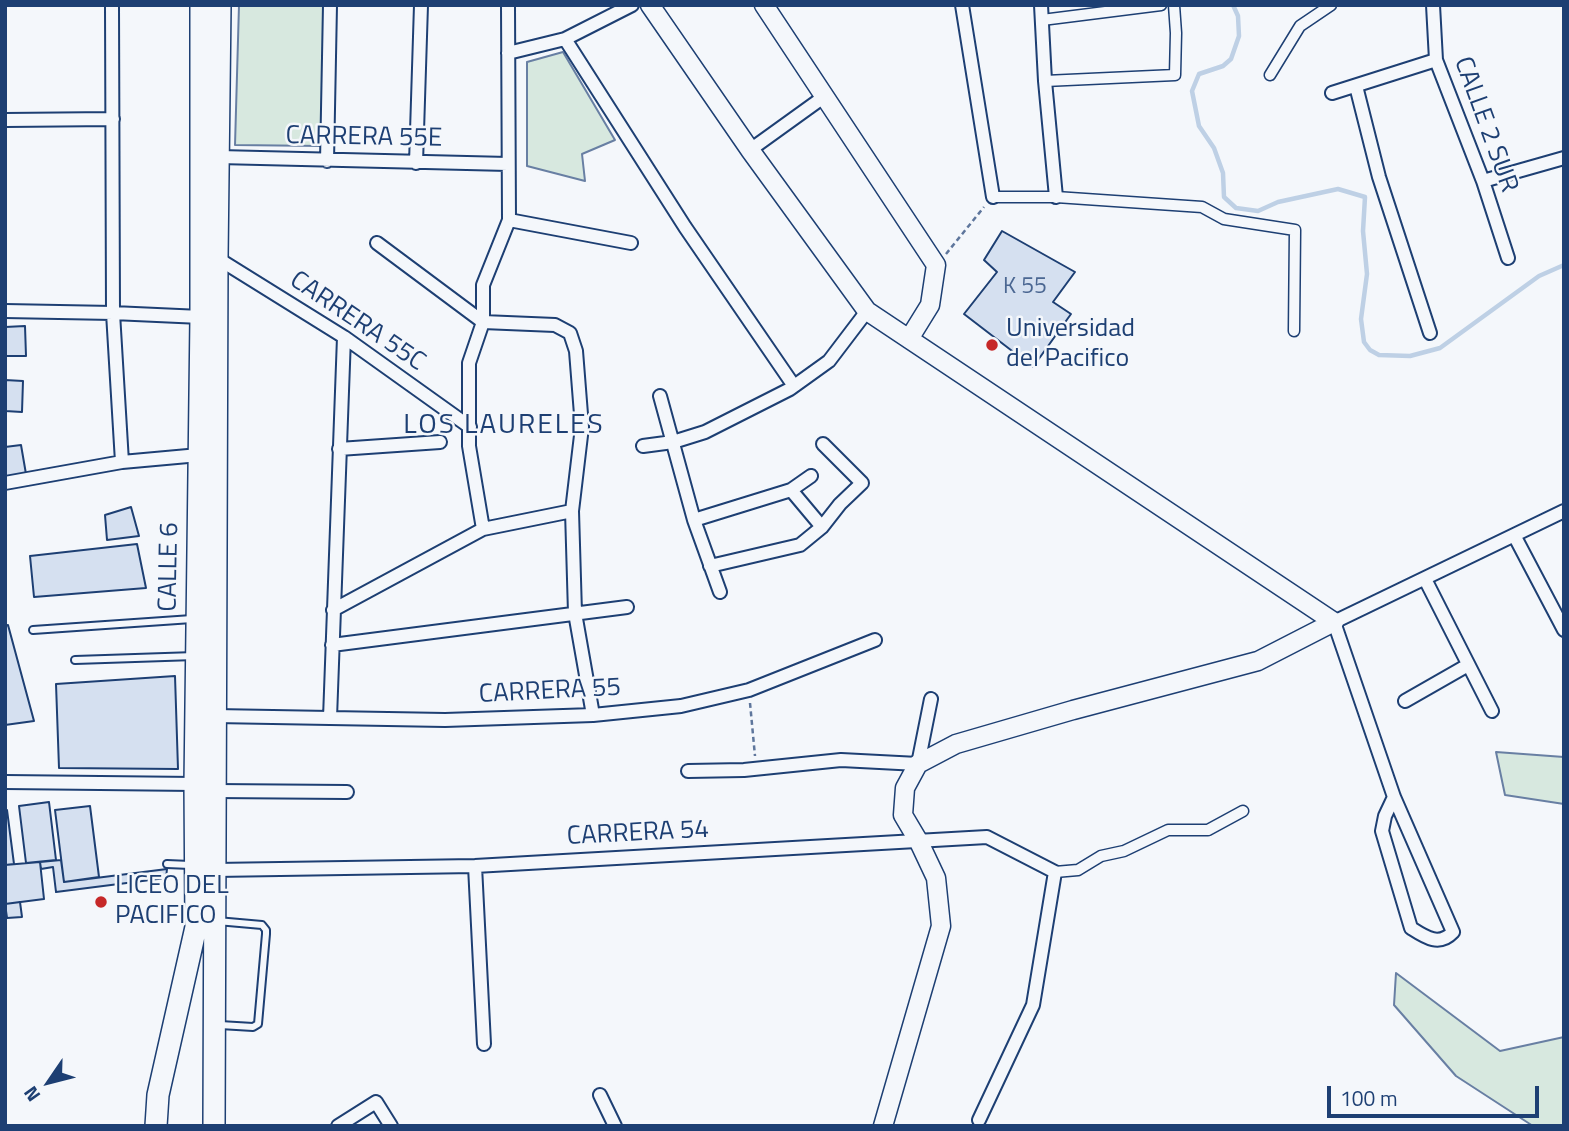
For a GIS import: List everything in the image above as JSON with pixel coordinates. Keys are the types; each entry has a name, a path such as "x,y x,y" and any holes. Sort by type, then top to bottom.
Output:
{"highway":[{"name":"CALLE 6","path":"156,1126 158,1095 196,927 205,868 205,788 197,656 201,5"},
{"name":"CALLE 6","path":"205,788 215,716 220,5"},
{"name":"CALLE 6","path":"205,868 215,921 214,1126"}],"main road":[{"path":"650,5 750,150 867,311 1334,622 1258,661 956,744 918,764 905,788 904,815 936,878 941,926 883,1126"},
{"path":"764,5 936,265 930,305 909,339"}],"street":[{"path":"112,5 113,313 122,462"},
{"path":"327,161 330,5"},
{"path":"416,163 421,5"},
{"path":"483,529 469,446 469,363 483,322 483,285 509,220 508,5"},
{"path":"508,53 565,38 632,5"},
{"path":"962,5 993,197 1056,197 1202,207 1224,219 1295,230 1294,331"},
{"path":"1041,5 1056,197"},
{"path":"1042,20 1161,5"},
{"path":"1045,81 1175,75 1174,5"},
{"path":"1270,75 1300,26 1331,5"},
{"name":"CALLE 2 SUR","path":"1433,5 1436,60 1483,181 1508,258"},
{"path":"565,38 685,227 794,386"},
{"path":"1332,93 1436,60"},
{"path":"1356,86 1379,177 1430,333"},
{"path":"750,150 825,96"},
{"path":"5,120 113,119"},
{"name":"CARRERA 55E","path":"219,157 508,164"},
{"path":"1483,181 1564,158"},
{"path":"509,220 631,243"},
{"path":"377,243 483,322 555,325 570,332 576,351 582,427 572,511 575,613 593,715"},
{"name":"CARRERA 55C","path":"217,258 344,337 470,426"},
{"path":"5,311 201,317"},
{"path":"643,446 673,442 705,432 794,386 829,361 867,311"},
{"path":"330,718 344,337"},
{"path":"660,396 694,520 720,592"},
{"path":"340,449 440,442"},
{"path":"710,566 800,545 822,527 840,504 862,483 823,444"},
{"path":"5,483 122,462 199,455"},
{"path":"694,520 791,491 810,476"},
{"path":"791,491 822,527"},
{"path":"333,610 483,529 572,511"},
{"path":"1394,797 1384,816 1382,831 1410,928 1430,940 1448,937 1453,932 1394,797 1334,622 1564,511"},
{"path":"1514,535 1564,630"},
{"path":"1424,579 1492,711"},
{"path":"332,645 626,607"},
{"name":"CARRERA 55","path":"215,716 445,720 593,715 681,706 749,690 875,639"},
{"path":"1405,701 1468,664"},
{"path":"688,771 756,769 841,760 918,764 931,699"},
{"path":"5,782 347,792"},
{"path":"979,1120 1033,1005 1055,872 1078,870 1101,856 1124,851 1168,830 1208,830 1243,811"},
{"name":"CARRERA 54","path":"205,868 475,866 987,837 1055,872"},
{"path":"475,866 484,1044"},
{"path":"600,1095 615,1126"},
{"path":"338,1126 376,1102 391,1126"}],"lane":[{"path":"33,630 197,618"},
{"path":"75,660 197,656"},
{"path":"167,864 205,868"},
{"path":"214,1025 253,1027 258,1024 266,934 262,925 215,921"}],"path":[{"path":"936,265 993,197"},
{"path":"749,690 756,769"}],"shaded area":[{"path":"239,5 324,5 321,146 235,145"},
{"path":"563,52 615,140 582,154 585,181 527,166 527,62"},
{"path":"1496,752 1564,757 1564,804 1505,795"},
{"path":"1396,973 1500,1051 1564,1037 1564,1126 1533,1126 1456,1076 1394,1005"}],"building":[{"path":"1002,231 1075,272 1053,302 1071,314 1033,367 964,314 997,272 984,260"},
{"path":"25,326 26,356 5,356 5,327"},
{"path":"5,380 23,381 22,412 5,411"},
{"path":"21,445 26,474 5,477 5,447"},
{"path":"131,507 139,536 107,540 105,515"},
{"path":"137,544 146,588 34,597 30,556"},
{"path":"8,625 34,721 5,725 5,626"},
{"path":"175,676 178,769 59,768 56,684"},
{"path":"49,802 56,860 26,863 19,806"},
{"path":"90,806 99,877 64,882 55,810"},
{"path":"5,810 14,864 5,865"},
{"path":"61,860 64,882 167,869 166,878 56,892 53,867 41,869 40,862"},
{"path":"40,862 44,899 5,904 5,865"},
{"path":"20,902 22,917 7,918 5,904"}],"waterway":[{"path":"1233,5 1238,16 1239,36 1231,59 1223,66 1199,74 1192,91 1199,126 1214,148 1223,173 1224,197 1236,208 1258,211 1278,202 1338,189 1365,197 1363,231 1367,274 1361,319 1364,342 1370,350 1379,355 1410,356 1440,348 1539,276 1564,265"}],"place":[{"name":"Universidad del Pacifico","path":"992,345"},
{"name":"LICEO DEL PACIFICO","path":"101,902"}],"district":[{"name":"LOS LAURELES","path":"504,426"}]}
